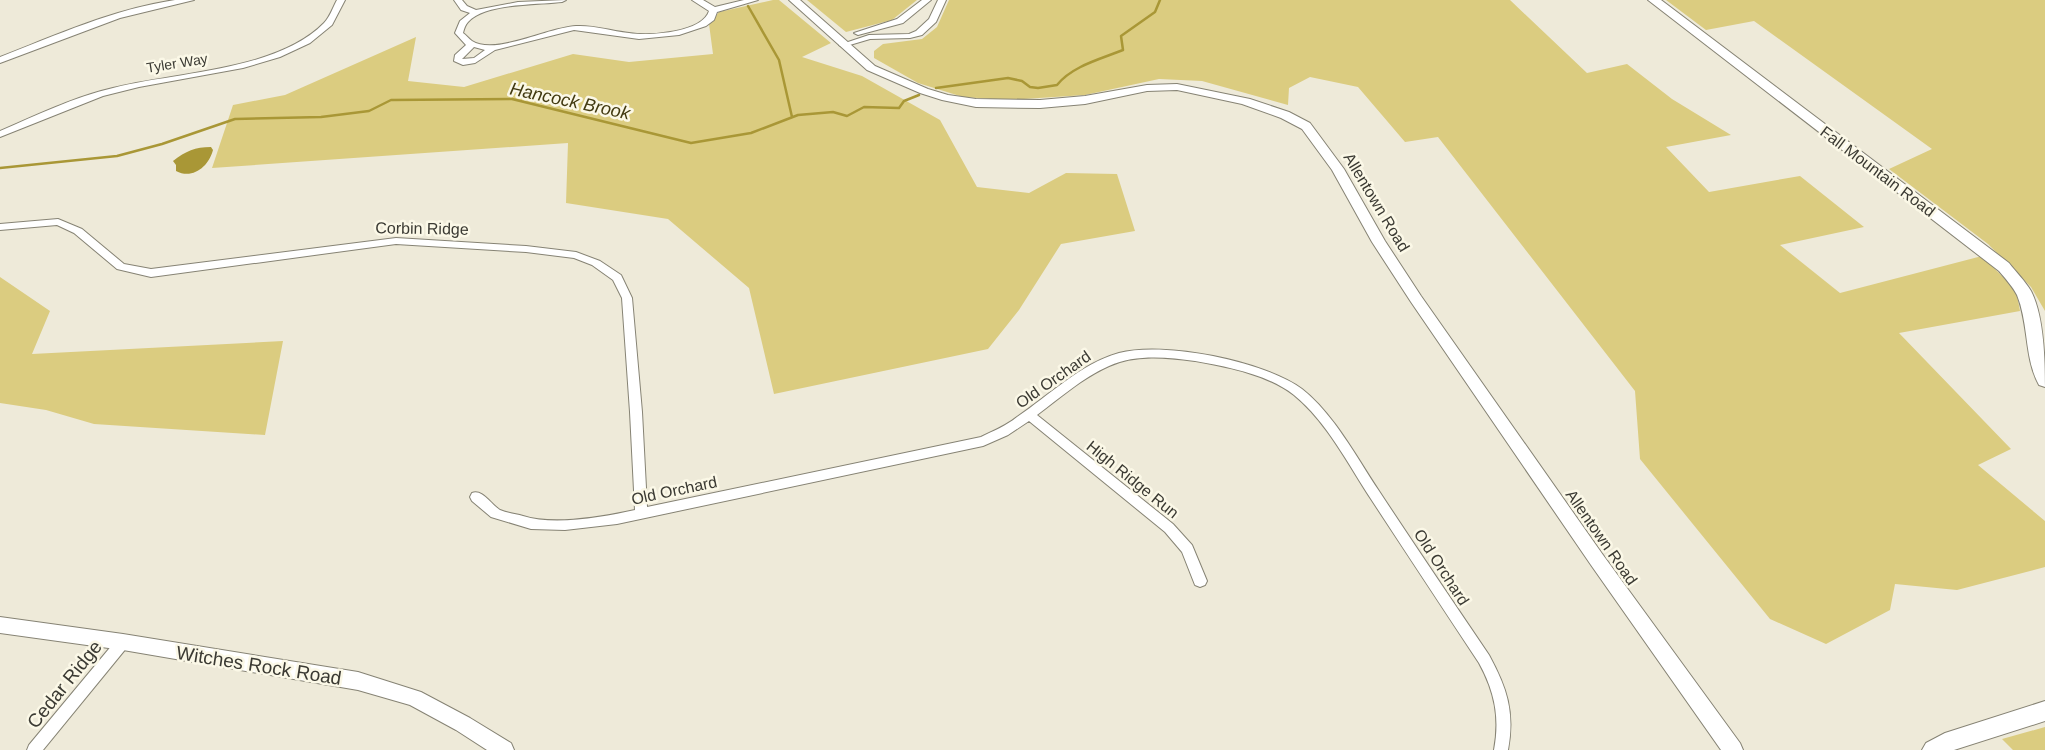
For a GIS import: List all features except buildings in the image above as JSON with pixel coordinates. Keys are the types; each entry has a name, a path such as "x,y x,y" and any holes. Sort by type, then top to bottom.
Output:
{"main road":[{"name":"Fall Mountain Road","path":"1654,0 2004,268 2024,293 2032,322 2037,356 2045,381"},
{"path":"1933,750 1952,740 2045,711"}],"street":[{"path":"0,60 103,20 142,8 190,0"},
{"name":"Tyler Way","path":"0,134 91,96 134,84 236,68 285,53 310,39 328,24 339,10 341,0"},
{"path":"458,0 464,8 473,11"},
{"path":"562,0 488,2 465,16 459,24 459,33 472,45 492,48 508,45 547,32 571,28 601,29 631,36 669,34 702,26 711,18 709,7"},
{"path":"696,0 709,7 754,0"},
{"path":"709,7 731,0"},
{"name":"Allentown Road","path":"794,0 861,61 888,76 924,91 962,101 994,104 1040,104 1085,100 1147,88 1176,88 1202,91 1246,101 1285,115 1306,126 1338,169 1379,242 1422,307 1597,560 1733,750"},
{"path":"840,42 900,22 927,0"},
{"path":"840,42 869,37 910,36 919,33 933,20 942,0"},
{"path":"472,45 458,57 458,61 476,61 492,48"},
{"name":"Corbin Ridge","path":"0,228 58,222 78,231 121,267 151,273 396,241 526,249 576,255 596,263 617,278 627,298 636,412 640,514"},
{"name":"Old Orchard","path":"476,497 496,513 531,524 565,525 640,514 983,441 1006,431 1094,367 1121,356 1145,352 1171,354 1248,368 1278,380 1298,392 1320,417 1362,474 1484,659 1497,684 1504,707 1505,731 1501,750"},
{"name":"High Ridge Run","path":"1029,415 1170,528 1187,549 1200,582"},
{"name":"Witches Rock Road","path":"0,625 123,642 358,681 414,698 463,724 504,750"},
{"name":"Cedar Ridge","path":"34,750 123,642"}],"shaded area":[{"path":"779,0 831,43 802,57 862,76 940,120 977,187 1029,193 1066,173 1117,174 1135,231 1061,244 1019,310 988,349 774,394 749,288 668,219 566,203 568,143 212,168 233,105 285,95 416,37 408,81 464,87 573,54 629,62 713,54 709,24 719,12"},
{"path":"807,0 917,0 892,20 846,32"},
{"path":"949,0 1510,0 1587,73 1627,64 1672,99 1731,135 1666,147 1709,192 1800,176 1864,227 1780,245 1840,293 1982,256 2016,290 2020,311 1899,333 2011,449 1978,465 2045,521 2045,567 1957,590 1895,584 1890,610 1826,644 1770,619 1640,459 1635,391 1438,137 1405,142 1358,87 1310,77 1289,88 1288,105 1202,81 1159,79 1085,95 1008,100 963,97 918,83 874,58 874,51 883,44 922,39 937,27"},
{"path":"1666,0 2045,0 2045,311 2031,287 1988,244 1889,169 1932,149 1754,21 1706,30"},
{"path":"211,147 213,150 211,156 199,170 188,174 176,171 176,165 173,161 195,149"},
{"path":"0,277 50,311 32,354 283,341 265,435 94,424 46,410 0,403"},
{"path":"2045,727 2045,750 2013,750 2002,739"}],"waterway":[{"name":"Hancock Brook","path":"936,88 1008,78 1022,81 1030,87 1038,88 1057,85 1063,78 1079,68 1123,50 1121,36 1155,12 1160,0"},
{"path":"748,6 779,60 792,117"},
{"name":"Hancock Brook","path":"0,168 117,156 162,144 235,119 321,117 369,111 391,100 512,99 691,143 751,133 798,115 833,112 847,116 864,107 899,108 904,101 919,95"}]}
